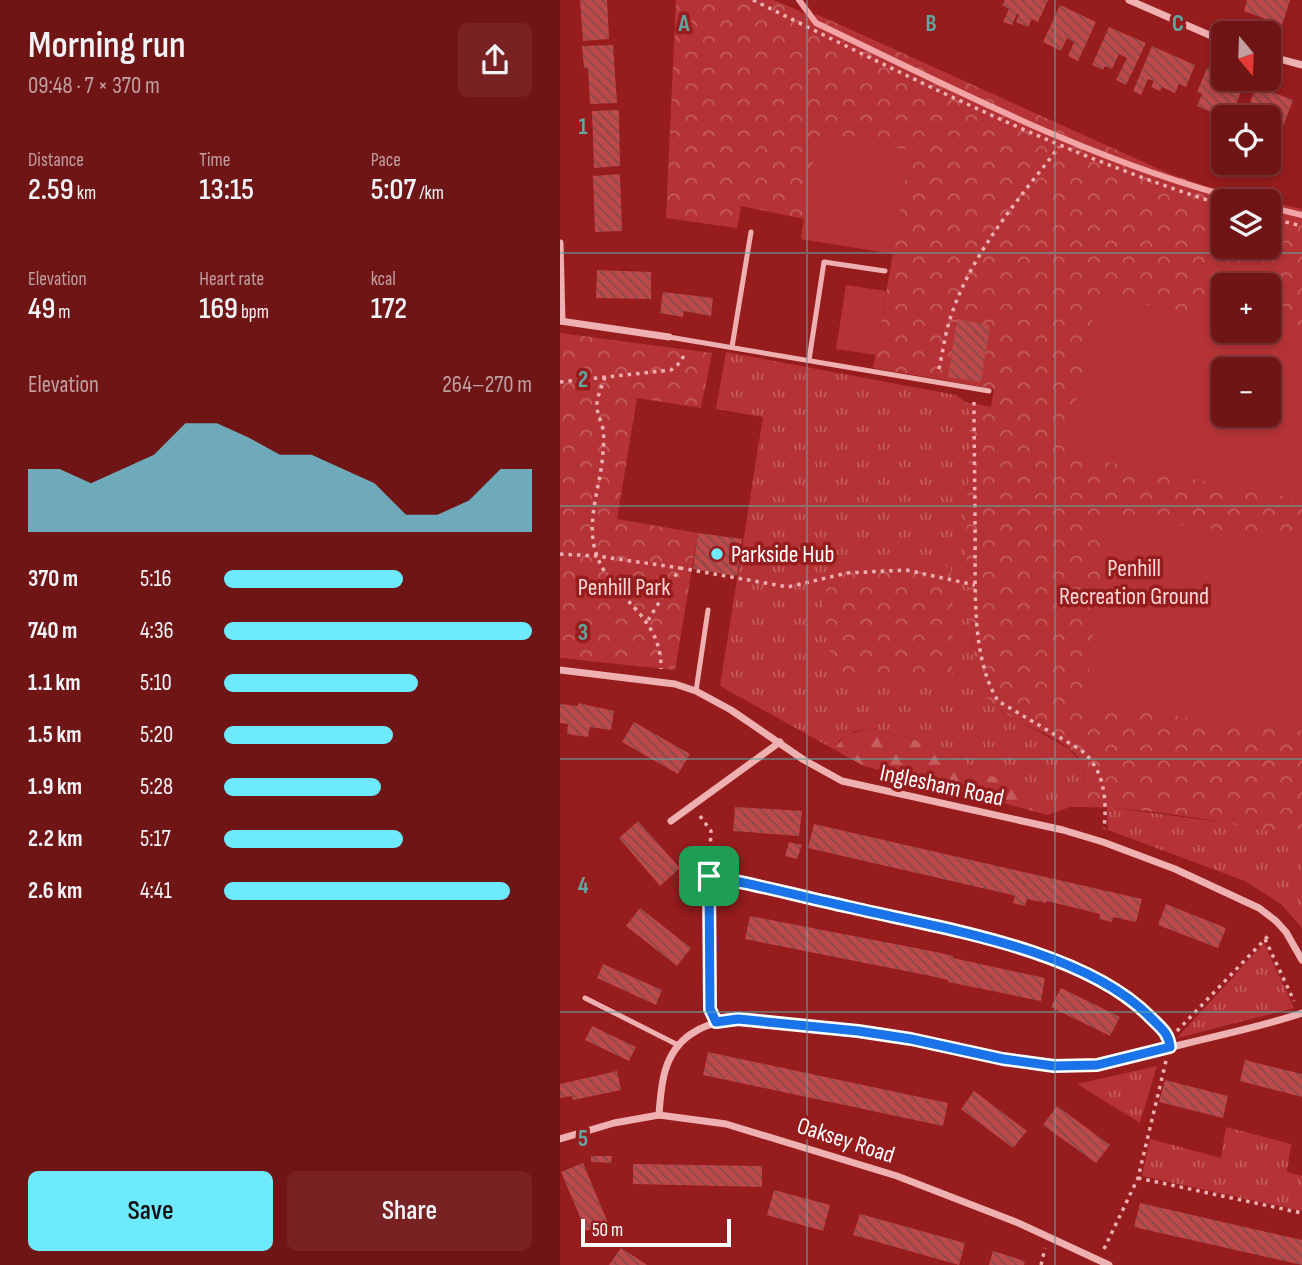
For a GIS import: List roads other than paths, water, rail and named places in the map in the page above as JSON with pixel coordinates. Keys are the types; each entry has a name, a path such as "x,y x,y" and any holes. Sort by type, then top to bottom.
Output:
{"street":[{"path":"1129,0 1211,36"},
{"path":"1281,59 1302,65"},
{"path":"560,243 561,321 669,337"},
{"name":"Inglesham Road","path":"560,670 675,684 696,691 732,710 825,773 851,784 1063,830 1103,842 1225,891 1259,908 1281,926 1302,960"},
{"path":"671,821 780,742"},
{"path":"659,1115 664,1070 678,1045 690,1035 716,1022 738,1019 836,1028 911,1039 1003,1059 1076,1067 1119,1061 1301,1013"},
{"name":"Oaksey Road","path":"560,1139 614,1123 659,1115 738,1128 885,1172 1016,1222 1109,1265"}],"lane":[{"path":"732,347 751,232"},
{"path":"809,360 824,262 885,271"},
{"path":"669,337 989,391"},
{"path":"696,691 708,610"},
{"path":"586,998 678,1045"}],"waterway":[{"path":"799,0 816,23 974,99 1135,167 1211,191"},
{"path":"1281,210 1302,215"}],"place":[{"name":"Parkside Hub","path":"717,554"}],"park label":[{"name":"Penhill Recreation Ground","path":"1134,582"},
{"name":"Penhill Park","path":"624,587"}]}
